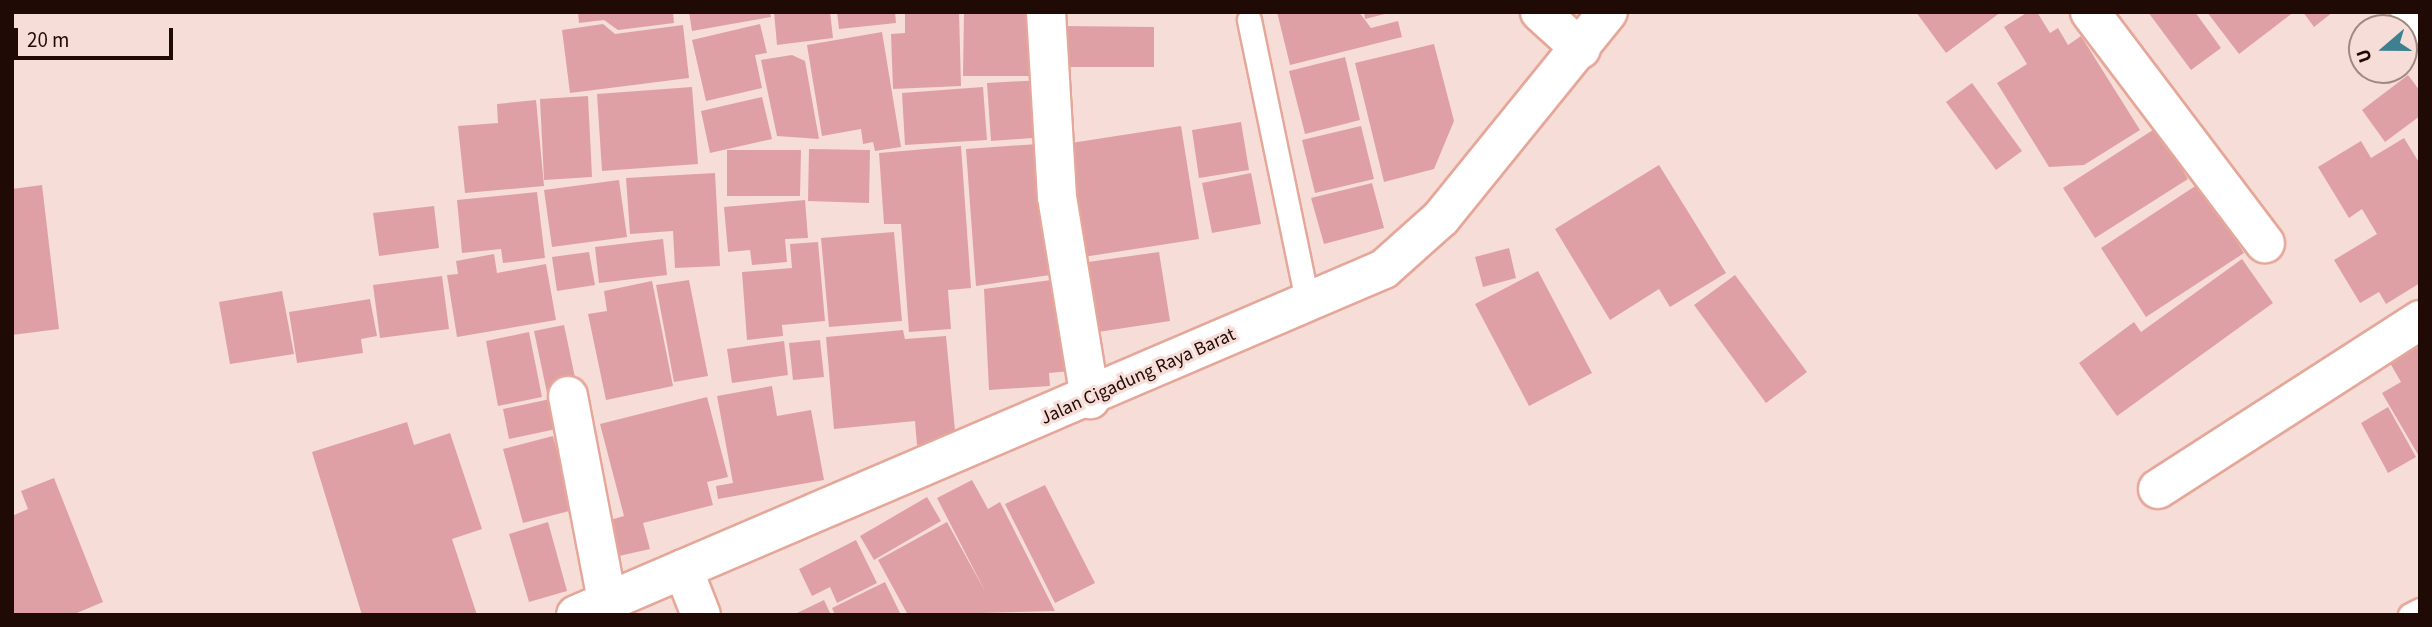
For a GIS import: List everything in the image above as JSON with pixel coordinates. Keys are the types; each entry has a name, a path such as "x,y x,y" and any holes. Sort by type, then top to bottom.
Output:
{"street":[{"path":"1046,12 1057,197 1090,399"},
{"path":"1540,12 1581,49"},
{"name":"Jalan Cigadung Raya Barat","path":"591,608 1090,399 1384,268 1441,218 1581,49 1608,12"},
{"path":"2090,12 2265,243"},
{"path":"2410,12 2420,26"},
{"path":"2158,489 2420,320"},
{"path":"568,396 591,608"},
{"path":"683,569 701,615"}],"lane":[{"path":"1249,20 1307,301"},
{"path":"2410,615 2420,610"}],"building":[{"path":"578,12 673,12 674,23 618,30 604,20 579,23"},
{"path":"689,12 770,12 771,17 692,31"},
{"path":"774,12 830,12 833,38 777,45"},
{"path":"837,12 895,12 896,23 839,29"},
{"path":"905,12 959,12 961,86 893,89 891,34 905,33"},
{"path":"964,12 1035,12 1035,76 963,76"},
{"path":"1277,12 1359,12 1371,28 1398,21 1402,37 1290,65"},
{"path":"1364,12 1389,12 1389,13 1365,19"},
{"path":"1916,12 2001,12 1946,53"},
{"path":"2028,12 2037,12 2050,33 2058,28 2068,45 2081,36 2140,130 2084,165 2049,167 1997,83 2027,64 2004,27"},
{"path":"2148,12 2195,12 2221,48 2191,70"},
{"path":"2207,12 2294,12 2239,54"},
{"path":"2303,12 2333,12 2314,27"},
{"path":"603,24 615,34 683,25 689,78 570,93 562,30"},
{"path":"760,24 767,53 755,55 762,88 706,101 692,40"},
{"path":"1062,26 1154,27 1154,67 1061,67"},
{"path":"882,32 901,147 875,151 873,142 863,144 861,129 822,136 807,45"},
{"path":"1434,44 1454,121 1434,169 1384,182 1355,63"},
{"path":"792,55 805,61 819,139 777,136 761,60"},
{"path":"1345,57 1360,120 1305,134 1289,71"},
{"path":"1042,80 1046,137 991,141 987,83"},
{"path":"1972,83 2022,151 1996,170 1946,102"},
{"path":"2396,84 2415,84 2420,91 2420,116 2385,142 2362,110"},
{"path":"692,87 698,164 602,171 597,94"},
{"path":"983,87 987,140 905,145 902,93"},
{"path":"588,96 592,177 544,180 540,99"},
{"path":"762,97 772,139 710,153 701,111"},
{"path":"536,100 544,186 465,193 458,126 498,123 497,104"},
{"path":"1241,122 1249,170 1199,178 1192,130"},
{"path":"1181,126 1199,239 1077,258 1058,145"},
{"path":"1361,126 1374,179 1315,193 1302,140"},
{"path":"2156,128 2188,179 2095,238 2063,188"},
{"path":"2404,138 2420,164 2420,283 2386,304 2379,292 2360,303 2334,260 2377,234 2362,209 2349,218 2318,167 2361,141 2371,158"},
{"path":"1052,143 1050,275 976,286 966,149"},
{"path":"961,146 971,288 948,290 951,329 909,332 901,224 884,224 879,153"},
{"path":"809,149 870,150 869,203 808,201"},
{"path":"727,150 801,150 800,196 727,196"},
{"path":"1659,165 1726,273 1670,307 1659,289 1610,320 1555,229"},
{"path":"715,173 720,266 675,268 673,231 630,234 626,178"},
{"path":"1251,173 1261,224 1212,233 1202,183"},
{"path":"2209,177 2237,218 2227,226 2244,253 2146,317 2101,248"},
{"path":"619,180 627,237 552,247 544,190"},
{"path":"1372,183 1384,228 1324,244 1311,198"},
{"path":"42,185 59,329 12,335 12,189"},
{"path":"537,192 545,258 503,263 501,249 462,253 457,200"},
{"path":"805,200 808,238 785,239 787,262 752,265 750,250 728,252 724,207"},
{"path":"434,206 439,248 379,256 373,213"},
{"path":"894,232 902,321 829,327 821,238"},
{"path":"663,239 667,275 599,283 595,247"},
{"path":"818,242 825,321 782,325 783,336 747,340 742,272 792,268 790,244"},
{"path":"1509,248 1516,278 1483,287 1475,257"},
{"path":"589,252 595,285 557,291 552,257"},
{"path":"1159,252 1170,321 1085,334 1074,264"},
{"path":"494,254 497,273 546,264 556,320 457,337 447,275 458,274 456,261"},
{"path":"2242,259 2273,303 2117,416 2079,363 2134,322 2141,332"},
{"path":"1538,271 1592,373 1529,406 1475,304"},
{"path":"1735,275 1807,372 1766,403 1694,305"},
{"path":"442,276 449,329 380,338 373,285"},
{"path":"1066,278 1071,371 1049,373 1050,386 989,390 984,289"},
{"path":"689,280 708,376 674,382 656,285"},
{"path":"652,281 673,386 606,400 588,314 607,311 604,291"},
{"path":"282,291 294,354 230,364 219,302"},
{"path":"370,299 377,336 361,339 363,353 297,363 289,312"},
{"path":"564,325 577,387 547,393 534,331"},
{"path":"903,330 905,339 946,336 956,441 917,445 915,421 834,429 826,337"},
{"path":"529,332 542,397 498,406 486,341"},
{"path":"2420,337 2420,458 2382,393 2401,382 2386,356"},
{"path":"820,340 824,377 793,380 789,343"},
{"path":"784,341 788,375 732,383 727,349"},
{"path":"772,386 777,416 811,410 824,480 718,499 716,486 733,483 717,396"},
{"path":"707,397 728,477 707,482 713,505 643,523 650,549 619,556 610,520 624,516 600,424"},
{"path":"555,398 561,428 509,439 503,409"},
{"path":"2388,407 2416,457 2388,473 2361,423"},
{"path":"407,422 414,445 450,433 482,529 452,539 477,615 362,615 312,452"},
{"path":"553,436 573,510 523,523 503,449"},
{"path":"54,478 103,602 72,615 12,615 12,516 28,509 21,491"},
{"path":"972,480 988,509 1000,502 1055,611 908,615 878,560 947,522 986,593 937,498"},
{"path":"1045,485 1095,583 1055,603 1005,504"},
{"path":"927,497 941,521 874,560 860,536"},
{"path":"548,522 567,591 529,602 509,534"},
{"path":"856,540 877,583 837,603 830,587 812,596 799,569"},
{"path":"885,582 901,615 835,615 832,608"},
{"path":"824,600 831,615 793,615"}]}
